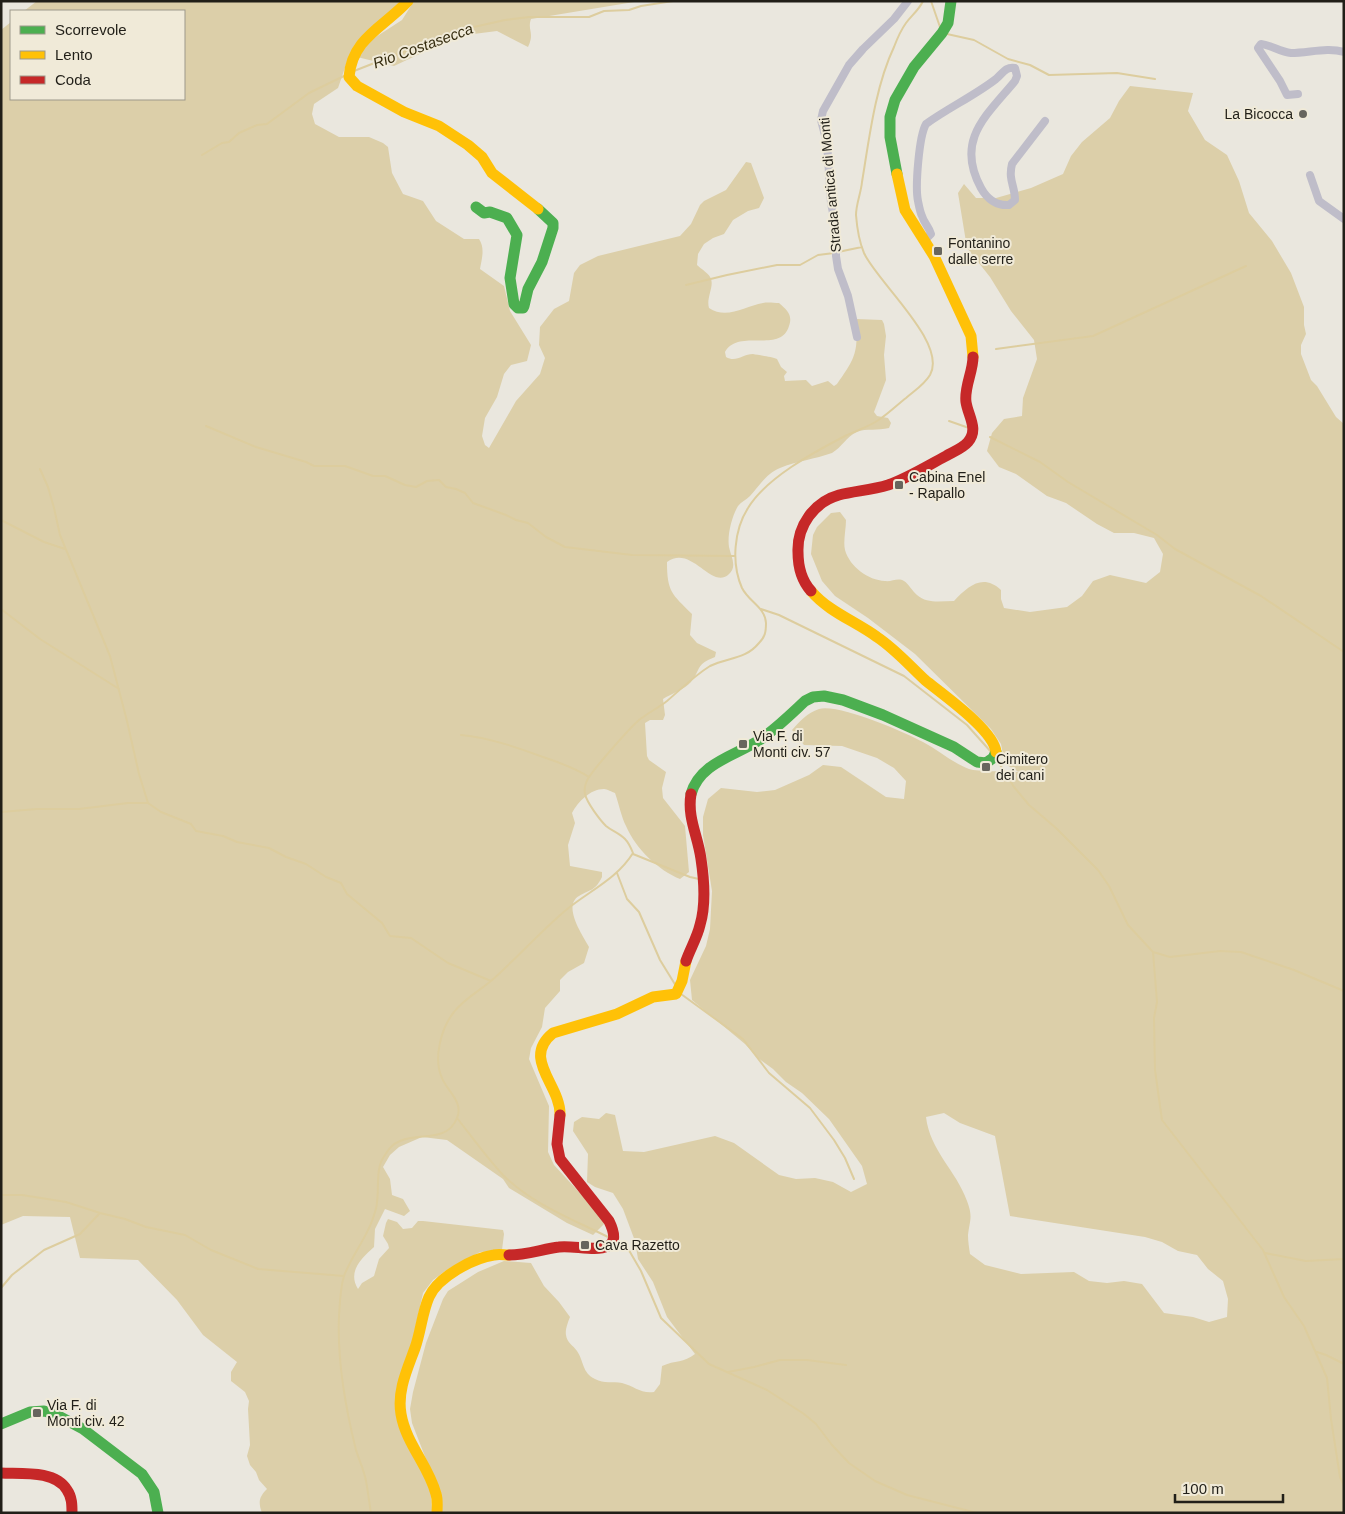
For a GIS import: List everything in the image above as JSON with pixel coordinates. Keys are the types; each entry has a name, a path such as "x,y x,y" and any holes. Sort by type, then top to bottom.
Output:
{"street":[{"path":"408,1 401,10 360,42 350,62 349,77 357,86 404,112 439,126 468,145 482,157 492,173 553,223 552,233 538,272 532,280 527,292 525,305 522,308 518,308 514,304 510,278 517,235 507,218 490,212 484,213 476,207"},
{"name":"Strada antica di Monti","path":"856,337 848,296 837,262 836,228 831,203 826,143 821,120 823,111 849,65 894,19 908,1"},
{"path":"437,1513 436,1495 404,1426 400,1412 401,1390 428,1300 436,1284 484,1257 515,1255 570,1246 601,1249 607,1247 611,1242 614,1230 604,1212 562,1164 557,1143 559,1103 540,1061 540,1052 546,1038 553,1034 617,1014 653,997 676,994 681,988 687,959 701,926 702,916 702,862 689,810 690,797 700,775 708,768 756,742 805,701 813,697 824,696 842,700 883,715 954,748 977,762 986,763 996,754 995,747 978,725 880,638 818,599 804,582 797,566 797,549 802,525 810,513 827,500 849,492 878,488 899,480 967,444 972,438 974,428 966,395 974,350 971,336 934,256 905,210 890,137 890,117 895,100 914,67 948,23 951,1"},
{"path":"1298,94 1287,95 1258,48 1261,44 1292,53 1338,50 1344,52"},
{"path":"924,241 931,234 922,217 917,198 917,189 920,140 926,124 995,79 1007,69 1015,68 1017,76 975,133 970,149 975,174 982,190 994,202 1000,205 1009,205 1016,200 1011,182 1010,172 1012,164 1045,121"},
{"path":"1310,175 1319,201 1344,219"},
{"path":"1,1424 30,1412 44,1411 55,1414 83,1429 142,1474 154,1492 158,1513"},
{"path":"1,1473 51,1477 63,1483 70,1493 72,1513"}],"shaded area":[{"path":"37,1 404,1 348,59 338,88 314,104 312,114 315,124 339,137 369,137 383,143 388,147 392,173 403,194 423,201 436,221 464,239 479,239 481,242 482,257 480,269 504,286 510,311 531,345 527,361 511,365 504,374 497,397 485,418 482,436 485,445 489,448 516,401 540,374 545,358 539,345 540,327 554,309 569,301 574,273 580,265 598,256 680,236 691,224 700,205 726,190 746,162 751,163 764,198 759,208 748,211 733,220 724,234 704,244 698,254 697,265 707,273 712,282 708,300 709,308 723,313 763,303 779,303 788,313 790,322 784,334 777,338 739,342 731,345 725,352 726,357 736,359 753,354 775,358 787,372 784,376 785,381 806,380 812,386 828,381 834,386 852,361 857,340 856,319 882,320 884,324 886,336 884,355 886,380 874,412 877,416 888,418 891,423 889,428 857,432 832,453 775,470 767,477 739,505 734,515 729,531 729,547 733,569 728,575 721,578 715,576 684,558 676,558 667,562 668,580 672,592 692,614 690,635 697,643 716,652 715,657 704,662 688,685 663,699 665,715 663,720 650,720 645,723 647,756 649,760 666,772 662,788 663,798 685,826 689,872 680,879 648,858 630,835 615,793 604,789 594,791 581,801 572,813 575,823 568,845 570,866 602,872 602,877 595,887 574,901 573,914 575,921 589,947 584,963 568,972 560,980 560,991 545,1008 542,1027 531,1048 529,1059 549,1106 548,1152 554,1165 602,1217 604,1224 593,1235 567,1223 509,1188 503,1179 447,1140 422,1137 399,1147 390,1155 383,1167 390,1179 392,1195 403,1199 410,1211 404,1216 385,1209 375,1229 374,1247 357,1265 354,1276 358,1289 362,1283 374,1276 379,1259 389,1248 383,1236 388,1219 397,1222 403,1229 412,1228 418,1221 423,1221 503,1230 504,1234 502,1250 480,1252 448,1269 433,1280 423,1293 398,1399 431,1493 432,1513 262,1513 260,1500 267,1489 259,1480 247,1456 250,1445 249,1401 245,1392 231,1381 231,1372 237,1362 203,1335 177,1300 138,1260 80,1258 70,1217 23,1216 1,1225 1,30 10,23 10,100 185,100 185,10 25,10"},
{"path":"414,1 651,1 634,2 531,19 531,38 528,47 497,31 458,36 394,66 357,57 365,44 402,20"},
{"path":"1130,86 1193,93 1188,111 1205,140 1227,155 1239,181 1249,213 1272,241 1291,273 1304,307 1306,334 1301,345 1301,354 1311,380 1317,386 1336,417 1344,424 1344,1513 441,1513 438,1490 412,1423 410,1409 426,1343 443,1299 448,1291 478,1272 504,1261 531,1263 544,1286 570,1317 566,1331 568,1340 577,1351 585,1370 598,1381 622,1383 641,1391 654,1392 660,1384 662,1366 687,1359 695,1354 667,1317 653,1282 638,1259 635,1241 623,1209 613,1193 587,1182 588,1154 573,1131 574,1122 582,1117 599,1119 606,1113 615,1115 623,1151 644,1152 715,1136 734,1143 779,1175 796,1179 815,1178 833,1182 851,1192 867,1184 862,1166 829,1119 802,1093 786,1082 745,1044 692,1000 690,980 706,946 710,929 712,891 703,835 703,817 708,799 721,788 757,792 775,790 809,775 823,765 841,767 886,797 904,799 906,781 894,768 877,758 842,746 804,745 792,730 807,715 819,709 828,708 855,714 902,732 969,769 1019,772 1005,764 1001,744 991,729 915,654 868,618 835,596 822,581 811,554 813,535 817,527 831,513 840,512 846,520 845,550 851,562 860,572 879,580 902,580 921,598 930,601 954,601 970,586 988,582 1001,590 1004,608 1030,612 1067,607 1082,596 1093,581 1110,575 1146,583 1160,572 1163,554 1154,538 1134,533 1114,533 1066,503 1047,496 1016,474 999,467 987,451 992,433 1004,419 1022,416 1023,398 1037,359 1034,340 1011,311 990,277 967,248 958,193 964,184 976,198 996,198 1031,188 1063,174 1071,156 1082,142 1110,118","holes":["944,1113 960,1123 995,1136 1010,1216 1145,1237 1162,1242 1178,1251 1197,1255 1208,1269 1223,1281 1228,1299 1227,1317 1209,1322 1193,1317 1164,1313 1142,1284 1124,1281 1107,1283 1089,1281 1074,1272 1021,1274 985,1265 970,1254 968,1237 971,1218 969,1206 957,1180 933,1140 928,1129 926,1117"]}],"waterway":[{"name":"Rio Costasecca","path":"354,71 456,31 505,20 529,17 589,17 604,11 629,10 641,6 673,1"},
{"path":"371,1513 365,1477 348,1417 343,1383 339,1350 340,1296 344,1276 366,1235 374,1214 377,1204 379,1168 387,1152 397,1142 408,1138 432,1136 447,1131 457,1118 459,1112 457,1102 444,1083 439,1070 438,1053 445,1026 462,1003 491,981 566,910 619,870 633,853 625,839 603,823 586,798 586,783 602,761 639,720 667,701 698,674 710,666 748,652 763,639 766,629 765,617 742,588 735,558 737,536 743,517 756,497 778,476 805,458 880,419 919,388 930,375 933,362 929,347 909,313 871,265 864,253 856,215 877,96 887,63 906,23 923,1"},
{"path":"931,1 940,27"},
{"path":"947,34 974,40 1008,59 1030,65 1049,75 1117,73 1155,79"},
{"name":"Rio Costasecca","path":"202,155 222,143 229,142 239,133 257,125 267,124 309,93 344,76"},
{"path":"838,252 862,247"},
{"path":"686,285 777,265 800,265 818,255 834,253"},
{"path":"996,349 1093,336 1246,266"},
{"path":"949,421 969,428"},
{"path":"206,426 256,447 314,466 345,466 373,476 385,476 405,485 416,487 427,481 439,480 446,487 465,493 473,503 528,523 546,537 565,547 632,555 735,556"},
{"path":"990,437 1040,462 1068,482 1157,535 1175,549 1261,596 1344,652"},
{"path":"40,469 48,487 60,535 110,656 148,803"},
{"path":"1,520 44,542 65,549"},
{"path":"1,609 40,639 119,689"},
{"path":"761,609 779,615 904,676 967,725 992,753"},
{"path":"461,735 513,746 589,777"},
{"path":"997,760 1014,787 1029,805 1056,828 1098,870 1109,886 1128,925 1153,952 1170,957 1220,951 1241,952 1294,970 1344,991"},
{"path":"1,812 37,809 79,809 128,803 148,803 161,812 191,824 196,831 269,848 286,857 306,864 326,877 341,883 347,894 382,923 390,936 411,938 448,963 491,981"},
{"path":"633,854 699,879"},
{"path":"617,873 627,899 639,912 660,960 676,986"},
{"path":"1153,952 1157,1002 1154,1018 1155,1070 1162,1120 1263,1250 1284,1297 1304,1326 1327,1378 1340,1477 1344,1486"},
{"path":"681,994 743,1039 769,1073 810,1108 834,1140 845,1158 854,1179"},
{"path":"457,1118 491,1162 514,1185 539,1203 608,1237"},
{"path":"1,1195 22,1195 66,1202 146,1227 185,1235 211,1250 258,1269 344,1276"},
{"path":"1,1288 12,1275 44,1250 80,1234 100,1213"},
{"path":"618,1242 623,1244 630,1252 641,1271 661,1318 709,1364 767,1390 804,1414 816,1424 849,1463 875,1481 907,1495 977,1513"},
{"path":"1265,1253 1306,1261 1344,1259"},
{"path":"1317,1352 1344,1364"},
{"path":"728,1372 780,1360 807,1360 846,1365"}],"traffic: fast":[{"path":"897,174 890,137 890,117 895,100 914,67 948,23 951,1"},
{"path":"476,207 484,213 490,212 507,218 517,235 510,278 514,304 518,308 523,308 524,306 528,289 542,262 553,228 553,223 538,209"},
{"path":"691,794 702,774 720,761 761,739 805,701 813,697 824,696 843,700 883,715 954,747 977,762 986,763 993,758 996,752"},
{"path":"1,1424 30,1412 44,1411 55,1414 83,1429 142,1474 154,1492 158,1513"}],"traffic: slow":[{"path":"408,1 371,34 356,52 351,64 349,77 357,86 404,112 439,126 468,145 482,157 492,173 538,209"},
{"path":"897,174 905,210 934,256 971,336 973,357"},
{"path":"811,591 834,611 869,631 896,652 925,680 977,723 993,743 996,752"},
{"path":"560,1115 559,1104 541,1062 544,1043 553,1033 617,1014 653,997 676,994 682,981 686,961"},
{"path":"437,1513 437,1499 433,1484 412,1445 401,1414 400,1397 404,1381 429,1297 440,1282 476,1260 496,1255 509,1255"}],"traffic: jam":[{"path":"811,591 801,573 798,552 800,533 809,516 830,498 882,487 895,482 917,472 966,444 973,432 966,402 967,385 973,357"},
{"path":"686,961 699,930 704,901 700,851 690,811 691,794"},
{"path":"509,1255 559,1247 599,1248 607,1246 612,1242 613,1234 609,1221 560,1159 557,1144 560,1115"},
{"path":"1,1473 37,1474 54,1479 62,1484 69,1493 72,1513"}],"place":[{"name":"La Bicocca","path":"1303,114"},
{"name":"Fontanino dalle serre","path":"938,251"},
{"name":"Cabina Enel - Rapallo","path":"899,485"},
{"name":"Via F. di Monti civ. 57","path":"743,744"},
{"name":"Cimitero dei cani","path":"986,767"},
{"name":"Cava Razetto","path":"585,1245"},
{"name":"Via F. di Monti civ. 42","path":"37,1413"}]}
